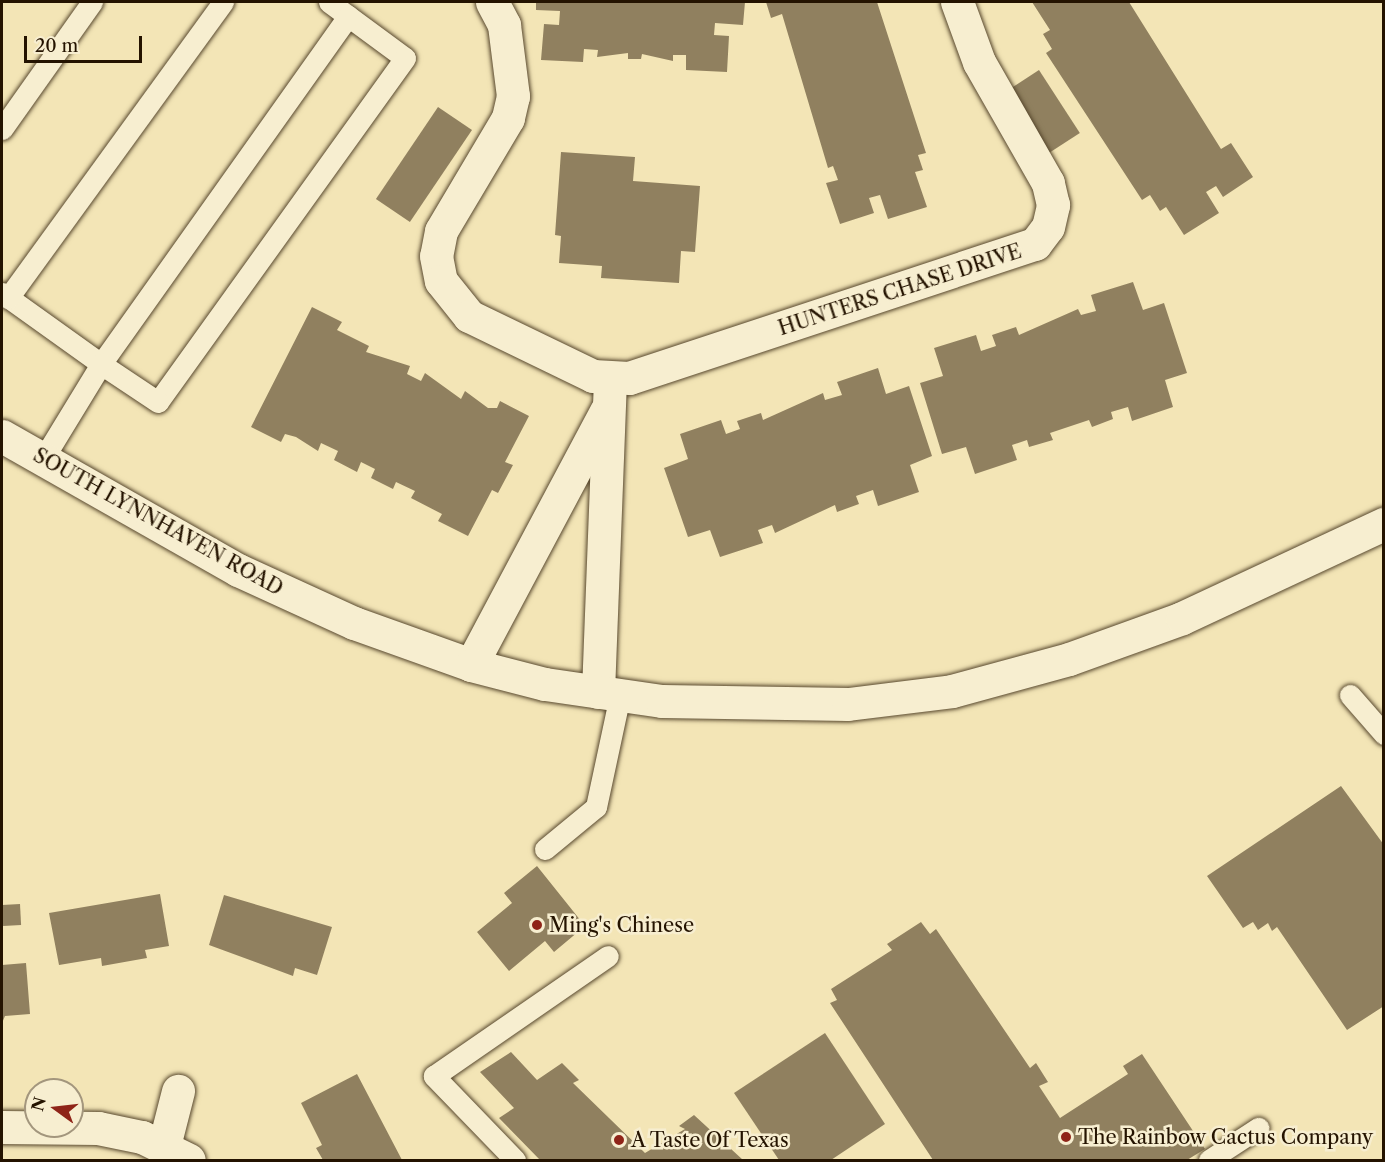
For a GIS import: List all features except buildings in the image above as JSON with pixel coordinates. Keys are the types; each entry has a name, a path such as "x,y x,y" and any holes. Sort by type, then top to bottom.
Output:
{"street":[{"name":"HUNTERS CHASE DRIVE","path":"492,2 504,25 513,96 508,118 441,231 436,256 441,281 469,316 593,376 609,391 629,378 1035,244 1048,226 1053,205 1048,183 979,62 957,2"},
{"path":"471,665 609,391"},
{"path":"609,391 609,694"},
{"name":"SOUTH LYNNHAVEN ROAD","path":"2,436 238,570 354,623 471,665 609,694 766,706 952,691 1069,659 1182,618 1383,524"},
{"path":"2,1127 98,1128 177,1153 178,1091"}],"lane":[{"path":"2,129 92,2"},
{"path":"223,2 5,296 158,402 405,58 329,2"},
{"path":"43,459 101,364 348,16"},
{"path":"545,849 596,807 609,694"},
{"path":"1350,695 1383,734"},
{"path":"515,1161 434,1076 608,956"},
{"path":"1209,1161 1258,1128"}],"place":[{"name":"Ming's Chinese","path":"537,925"},
{"name":"The Rainbow Cactus Company","path":"1066,1137"},
{"name":"A Taste Of Texas","path":"619,1140"}]}
